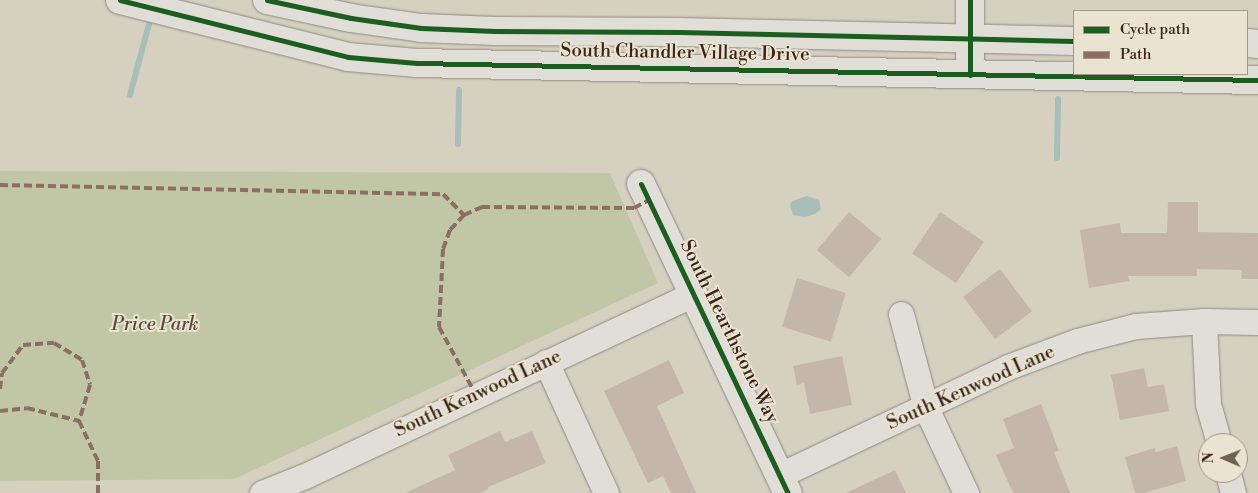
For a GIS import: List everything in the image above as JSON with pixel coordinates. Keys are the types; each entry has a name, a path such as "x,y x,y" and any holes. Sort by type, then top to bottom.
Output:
{"street":[{"name":"South Chandler Village Drive","path":"120,0 348,57 417,63 1258,80"},
{"name":"South Chandler Village Drive","path":"267,0 352,18 421,28 495,31 679,32 1073,42"},
{"path":"970,0 970,75"},
{"name":"South Hearthstone Way","path":"641,184 784,484"},
{"name":"South Kenwood Lane","path":"262,493 307,474 694,294"},
{"path":"901,314 926,408 966,493"},
{"path":"1204,322 1208,404 1216,433"},
{"name":"South Kenwood Lane","path":"784,484 926,408 1008,367 1077,341 1136,326 1204,322 1258,322"},
{"path":"546,362 606,493"}],"green space":[{"name":"Price Park","path":"0,171 610,173 658,283 234,479 0,481"}],"water":[{"path":"807,196 819,200 821,209 815,214 805,217 793,215 790,206 792,201"}],"building":[{"path":"1168,202 1198,202 1198,232 1258,233 1258,279 1241,279 1242,270 1197,269 1197,276 1128,276 1129,281 1089,288 1080,230 1120,223 1121,233 1167,233"},
{"path":"849,212 881,239 849,277 817,250"},
{"path":"940,212 984,242 956,283 912,253"},
{"path":"1000,269 1032,311 995,339 963,297"},
{"path":"797,278 846,293 831,342 782,327"},
{"path":"842,356 852,405 810,414 804,383 797,385 793,366"},
{"path":"669,360 684,393 657,406 696,493 671,493 663,476 648,483 604,391"},
{"path":"1144,368 1148,387 1164,384 1169,411 1120,420 1111,375"},
{"path":"1041,404 1059,451 1054,452 1070,493 1013,493 996,455 1014,448 1003,419"},
{"path":"500,431 505,442 532,431 546,463 488,487 488,489 480,493 405,493 455,470 448,455"},
{"path":"1177,446 1186,481 1144,493 1135,493 1125,457 1155,448 1156,452"},
{"path":"895,470 906,493 846,493"}],"waterway":[{"path":"130,95 149,24"},
{"path":"458,144 459,90"},
{"path":"1057,158 1058,99"}],"marked path":[{"path":"0,185 443,194 464,215 482,207 634,208 649,200"},
{"path":"464,215 450,230 443,249 439,327 476,395"},
{"path":"0,389 2,373 23,345 54,343 82,360 90,385 79,421"},
{"path":"0,411 27,408 79,421 98,461 98,493"}],"cycle path":[{"path":"120,0 348,57 417,63 1258,80"},
{"path":"267,0 351,18 421,28 495,31 679,32 1073,41"},
{"path":"970,0 970,75"},
{"path":"641,184 788,493"}]}
